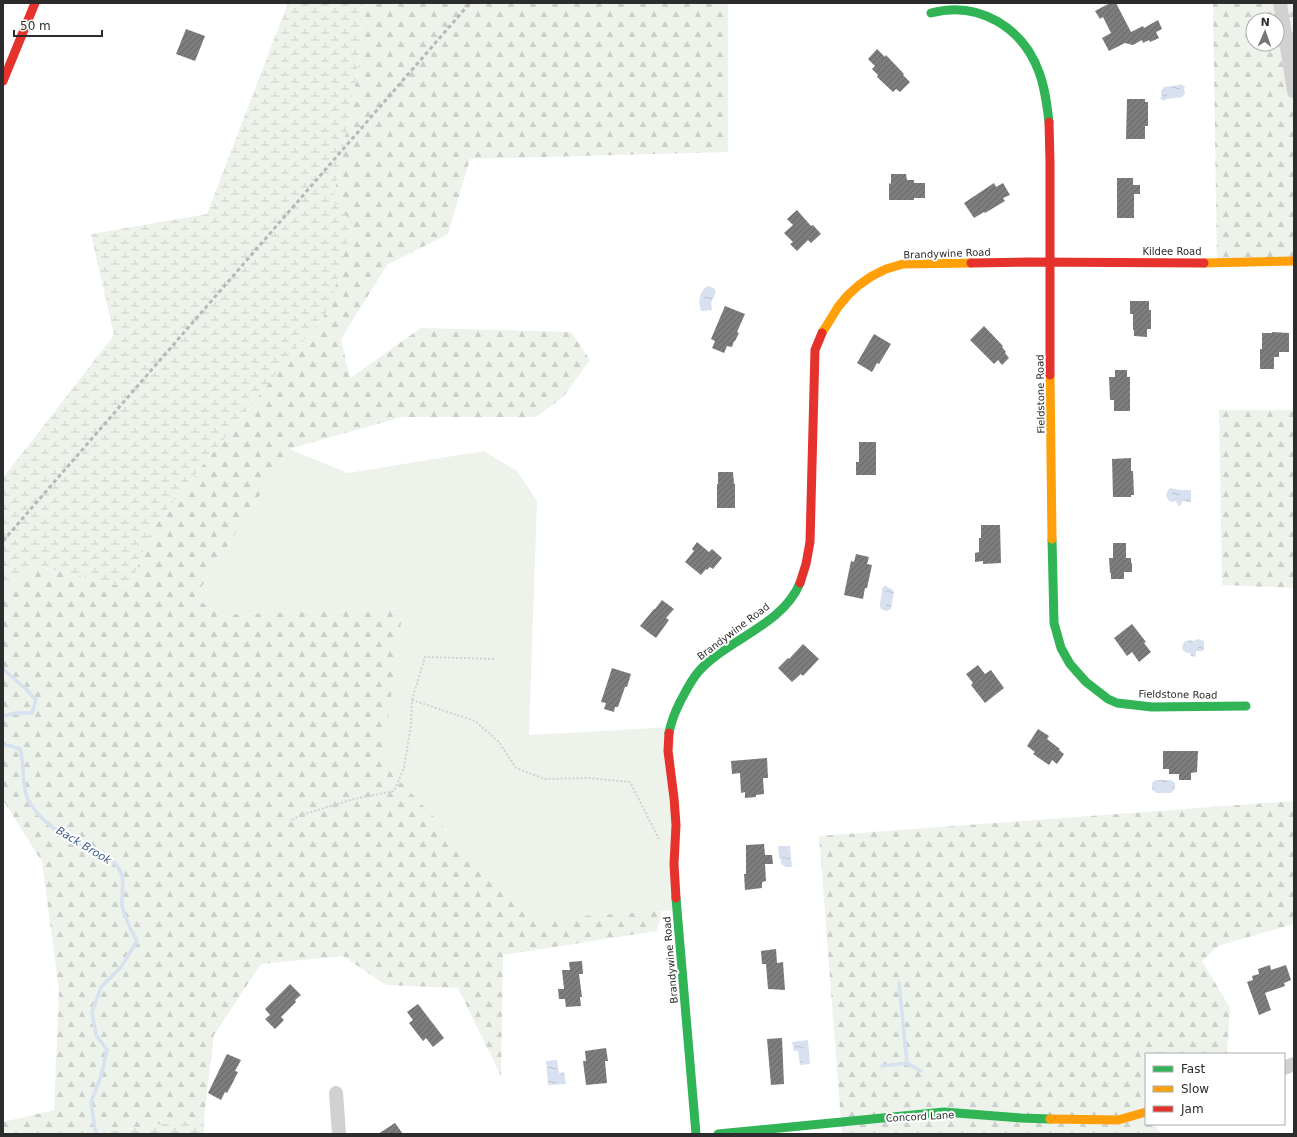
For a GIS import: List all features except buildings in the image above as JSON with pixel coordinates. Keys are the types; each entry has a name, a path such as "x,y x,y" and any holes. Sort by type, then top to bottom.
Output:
{"street":[{"path":"3,81 35,3"},
{"path":"1280,3 1291,52 1294,91"},
{"name":"Fieldstone Road","path":"930,13 939,8 959,5 974,6 985,9 1001,20 1022,40 1037,66 1046,97 1050,148 1054,623 1061,648 1070,664 1086,682 1108,699 1117,702 1152,707 1246,706"},
{"name":"Kildee Road","path":"1050,262 1222,263 1294,261"},
{"name":"Brandywine Road","path":"696,1134 682,980 674,868 676,828 675,801 668,746 669,728 692,680 700,670 716,655 771,618 788,602 799,586 807,564 810,542 815,350 824,329 846,296 866,280 892,267 903,264 1050,262"},
{"path":"336,1093 339,1134"},
{"name":"Concord Lane","path":"718,1134 944,1112 1020,1118 1118,1120 1145,1112"}],"path":[{"path":"292,820 301,815 354,799 394,791 404,768 411,725 412,700 425,657 496,659"},
{"path":"412,700 475,721 499,742 516,768 530,774 546,779 588,778 630,782 659,839"}],"green space":[{"path":"288,3 363,3 359,63 333,200 353,223 329,309 152,528 129,588 32,565 3,591 3,478 114,335 91,234 207,214"},
{"path":"363,3 728,3 728,152 470,159 448,234 387,265 341,339 350,378 421,328 571,332 590,360 563,397 536,417 402,417 289,449 195,597 219,615 403,608 382,763 532,919 662,911 657,931 503,955 501,1076 458,988 386,985 343,956 261,964 214,1035 204,1118 91,1134 3,1134 3,1122 54,1110 59,991 42,862 3,800 3,591 32,565 129,588 152,528 329,309 333,200 359,64"},
{"path":"1213,3 1294,3 1294,264 1217,263"},
{"path":"1219,410 1294,410 1294,588 1222,585"},
{"path":"289,449 348,473 484,451 517,471 537,501 529,735 673,727 678,910 532,919 381,763 403,608 219,615 195,597"},
{"path":"1294,801 1294,924 1218,946 1202,961 1230,1008 1227,1053 1145,1053 1145,1125 1155,1125 1161,1134 842,1134 819,836"},
{"path":"204,1118 204,1134 91,1134"}],"water":[{"path":"1181,84 1185,87 1185,94 1182,97 1166,99 1164,101 1160,98 1162,96 1161,91 1164,87"},
{"path":"708,286 714,288 716,292 711,303 712,310 701,311 701,293"},
{"path":"1170,488 1191,490 1191,502 1182,501 1180,506 1176,501 1171,502 1168,500 1166,495"},
{"path":"886,585 894,592 891,609 886,611 881,609 880,604 882,588"},
{"path":"1198,639 1204,641 1203,651 1196,651 1196,656 1194,657 1191,656 1190,653 1184,651 1182,647 1184,642"},
{"path":"1155,780 1171,780 1175,783 1175,789 1171,793 1156,793 1152,789 1152,783"},
{"path":"778,846 790,846 792,867 786,867 781,864"},
{"path":"808,1040 810,1064 800,1065 798,1051 794,1051 792,1042"},
{"path":"557,1060 559,1073 564,1072 566,1084 548,1085 546,1061"}],"waterway":[{"name":"Back Brook","path":"3,669 36,700 32,713 16,713 3,716"},
{"name":"Back Brook","path":"3,745 20,749 25,791 38,815 64,835 92,851 109,858 119,869 122,877 123,910 137,941 121,967 101,987 92,1012 96,1035 107,1050 101,1076 91,1102 97,1134"},
{"path":"899,983 907,1063"},
{"path":"882,1066 907,1063 921,1071"}],"railway":[{"path":"3,541 470,3"}],"traffic: fast":[{"path":"931,13 949,10 982,14 997,21 1022,42 1032,56 1039,72 1047,103 1049,122"},
{"path":"1052,539 1054,623 1061,648 1070,664 1086,682 1108,699 1117,703 1152,707 1246,706"},
{"path":"669,733 678,706 691,682 699,671 725,649 754,631 781,610 792,598 800,583"},
{"path":"676,898 696,1134"},
{"path":"718,1134 944,1112 1050,1119"}],"traffic: slow":[{"path":"1204,263 1294,261"},
{"path":"822,333 838,307 848,295 872,276 886,269 903,264 971,263"},
{"path":"1050,375 1052,539"},
{"path":"1050,1119 1118,1120 1145,1112"}],"traffic: jam":[{"path":"3,81 35,3"},
{"path":"1049,122 1050,375"},
{"path":"971,263 1204,263"},
{"path":"800,583 806,564 810,542 815,350 822,333"},
{"path":"669,733 668,751 676,825 674,864 676,898"}]}
